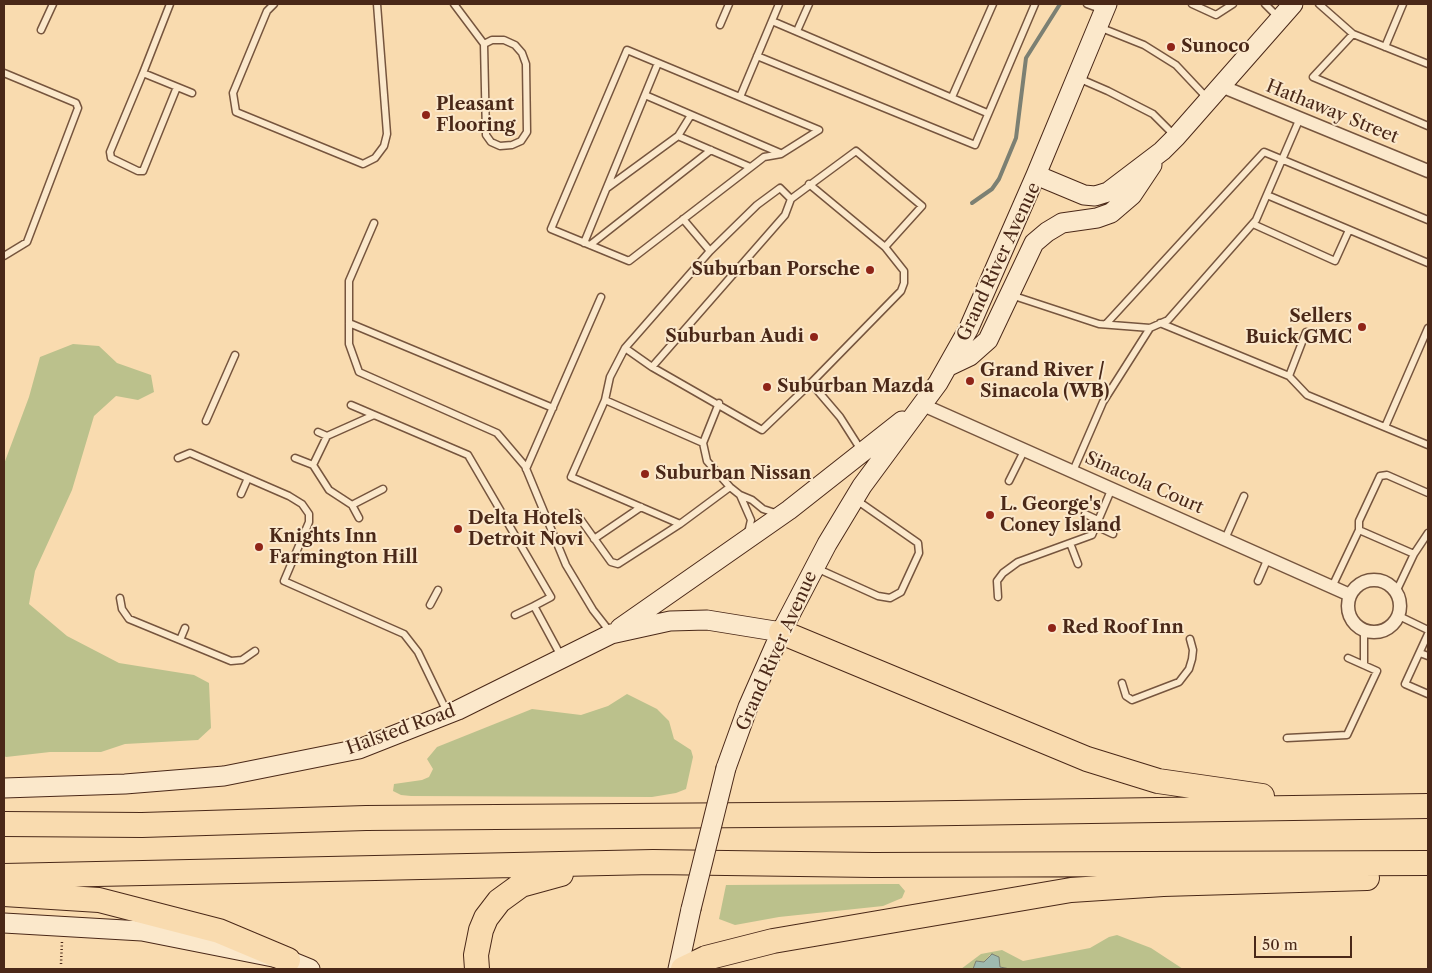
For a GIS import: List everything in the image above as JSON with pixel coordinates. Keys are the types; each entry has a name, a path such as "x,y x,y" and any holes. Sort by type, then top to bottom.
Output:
{"highway":[{"path":"781,632 1087,759 1158,781 1277,798 1428,801"},
{"path":"4,824 142,826 366,818 879,814 1428,806"},
{"path":"477,969 478,941 486,918 500,901 521,885 561,874 653,862"},
{"path":"4,876 653,862 873,866 1428,863"},
{"path":"684,969 706,958 773,941 1071,890 1163,884 1428,876"},
{"path":"4,894 99,900 219,931 288,960"}],"main road":[{"name":"Grand River Avenue","path":"612,634 782,515 869,461 923,405 949,366 987,289 1036,175 1076,193 1095,196 1108,192 1162,151 1176,137 1293,4"},
{"path":"1036,175 1076,78 1099,11"},
{"name":"Grand River Avenue","path":"949,366 979,350 988,340 1034,243 1062,223 1097,218 1111,213 1132,195 1162,151"},
{"name":"Grand River Avenue","path":"678,969 726,768 748,707 781,632 854,499 869,461"},
{"name":"Halsted Road","path":"4,788 125,784 224,776 359,748 448,714 612,634 670,621 707,620 781,632"},
{"path":"4,924 142,931 288,960 310,969"}],"street":[{"name":"Hathaway Street","path":"1221,86 1428,171"},
{"name":"Sinacola Court","path":"923,405 1350,595"},
{"path":"1375,579 1385,581 1396,592 1401,606 1399,616 1393,625 1384,630 1374,632 1364,630 1355,624 1350,616 1348,605 1350,595 1356,587 1364,581 1375,579"}],"lane":[{"path":"41,30 53,4"},
{"path":"170,4 110,152 111,158 138,171 143,171 178,87"},
{"path":"274,4 267,11 233,93 236,112 363,164 375,158 384,146 388,134 377,4"},
{"path":"454,4 484,44 486,135 491,142 500,146 512,145 521,141 527,132 526,64 522,53 515,45 504,40 492,40 484,44"},
{"path":"720,25 729,4"},
{"path":"740,97 779,4"},
{"path":"797,31 809,4"},
{"path":"952,97 993,4"},
{"path":"757,56 975,145 1035,4"},
{"path":"1192,4 1216,15 1233,4"},
{"path":"1265,4 1280,19"},
{"path":"1319,4 1353,34 1428,64"},
{"path":"1385,47 1403,4"},
{"path":"1099,11 1144,45 1176,65 1209,100"},
{"path":"772,21 988,113"},
{"path":"1353,34 1313,77 1428,126"},
{"path":"627,50 658,63 819,130 781,154 764,156 629,261 551,229 627,50"},
{"path":"587,244 606,189 658,63"},
{"path":"4,73 76,103 78,108 27,242 4,256"},
{"path":"142,73 192,93"},
{"path":"1076,78 1108,90 1153,114 1176,137"},
{"path":"645,95 781,154"},
{"path":"606,189 678,136 691,115"},
{"path":"1073,471 1103,402 1150,328 1168,320 1253,224 1300,118"},
{"path":"678,136 750,167"},
{"path":"587,244 711,150"},
{"path":"652,367 785,215 791,199 856,151 922,206 885,247"},
{"path":"1106,324 1264,152 1428,220"},
{"path":"625,348 652,367 762,430 901,291 904,283 904,271 885,247 809,184"},
{"path":"680,524 571,477 605,400 610,377 625,348 710,251 757,205 780,188 791,199"},
{"path":"1267,195 1428,263"},
{"path":"683,219 710,251"},
{"path":"374,223 349,281 349,344 359,372 497,433 526,468 566,565 593,610 612,634"},
{"path":"1253,224 1335,261 1349,230"},
{"path":"1010,294 1106,324 1150,328"},
{"path":"526,468 601,298"},
{"path":"349,322 553,408"},
{"path":"1160,323 1289,376 1308,395 1428,445"},
{"path":"1385,426 1428,328"},
{"path":"1289,376 1306,332"},
{"path":"206,421 234,355"},
{"path":"811,383 840,417 869,461"},
{"path":"605,400 703,443"},
{"path":"719,404 703,443 707,461 730,487 740,495 752,500 763,509 782,515"},
{"path":"351,405 468,455 550,597 515,615"},
{"path":"313,465 326,436 374,415"},
{"path":"318,432 326,436"},
{"path":"1010,481 1025,449"},
{"path":"178,458 190,453 289,496 302,504 309,514 309,522 284,581 404,634 418,652 448,714"},
{"path":"295,458 313,465 329,490 352,505 359,518"},
{"path":"1332,587 1359,530 1358,521 1380,476 1387,475 1428,493"},
{"path":"241,494 248,478"},
{"path":"576,513 611,562 618,564 680,524 730,487"},
{"path":"998,596 997,581 1003,573 1018,562 1092,534 1112,488"},
{"path":"352,505 383,489"},
{"path":"740,495 750,520 747,540"},
{"path":"1226,539 1244,496"},
{"path":"815,567 878,596 890,598 901,592 919,553 918,544 908,535 854,499"},
{"path":"594,539 641,508"},
{"path":"1085,514 1113,534"},
{"path":"1359,530 1414,554"},
{"path":"1396,592 1414,554 1428,533"},
{"path":"1070,543 1078,564"},
{"path":"1258,581 1268,558"},
{"path":"430,605 438,590"},
{"path":"120,598 122,609 129,618 231,661 242,660 255,651"},
{"path":"534,606 562,659"},
{"path":"1399,616 1428,630"},
{"path":"180,640 185,628"},
{"path":"1364,630 1364,665"},
{"path":"1428,634 1405,684 1428,694"},
{"path":"1122,683 1126,696 1132,700 1179,682 1188,670 1192,659 1193,650 1190,638"},
{"path":"1420,653 1428,656"},
{"path":"1287,738 1347,735 1376,671 1348,658"}],"path":[{"path":"62,926 62,964"}],"green space":[{"path":"73,344 99,346 117,363 151,375 154,392 138,400 116,396 94,416 72,490 35,571 29,604 67,636 119,663 194,675 209,683 211,728 198,740 125,744 101,752 50,752 6,757 4,756 4,464 29,397 40,357"},
{"path":"627,694 657,709 669,721 674,739 691,750 693,757 686,789 676,793 652,797 411,796 401,795 393,791 394,784 422,780 429,777 433,769 427,759 437,747 532,709 581,715 608,706"},
{"path":"899,884 905,891 902,898 883,906 779,917 735,925 719,919 726,885"},
{"path":"1117,935 1151,948 1183,969 1010,969 1000,967 990,955 984,962 979,961 975,964 973,969 961,969 981,954 1002,950 1023,961 1090,948 1109,937"}],"water":[{"path":"992,954 999,957 1000,967 1010,969 973,969 976,961 984,962"}],"waterway":[{"path":"972,203 992,189 999,179 1016,138 1026,58 1060,4"}],"place":[{"name":"Sunoco","path":"1171,47"},
{"name":"Pleasant Flooring","path":"426,115"},
{"name":"Suburban Porsche","path":"870,270"},
{"name":"Sellers Buick GMC","path":"1362,327"},
{"name":"Suburban Audi","path":"814,337"},
{"name":"Grand River / Sinacola (WB)","path":"970,381"},
{"name":"Suburban Mazda","path":"767,387"},
{"name":"Suburban Nissan","path":"645,474"},
{"name":"L. George's Coney Island","path":"990,515"},
{"name":"Delta Hotels Detroit Novi","path":"458,529"},
{"name":"Knights Inn Farmington Hill","path":"259,547"},
{"name":"Red Roof Inn","path":"1052,628"}]}
